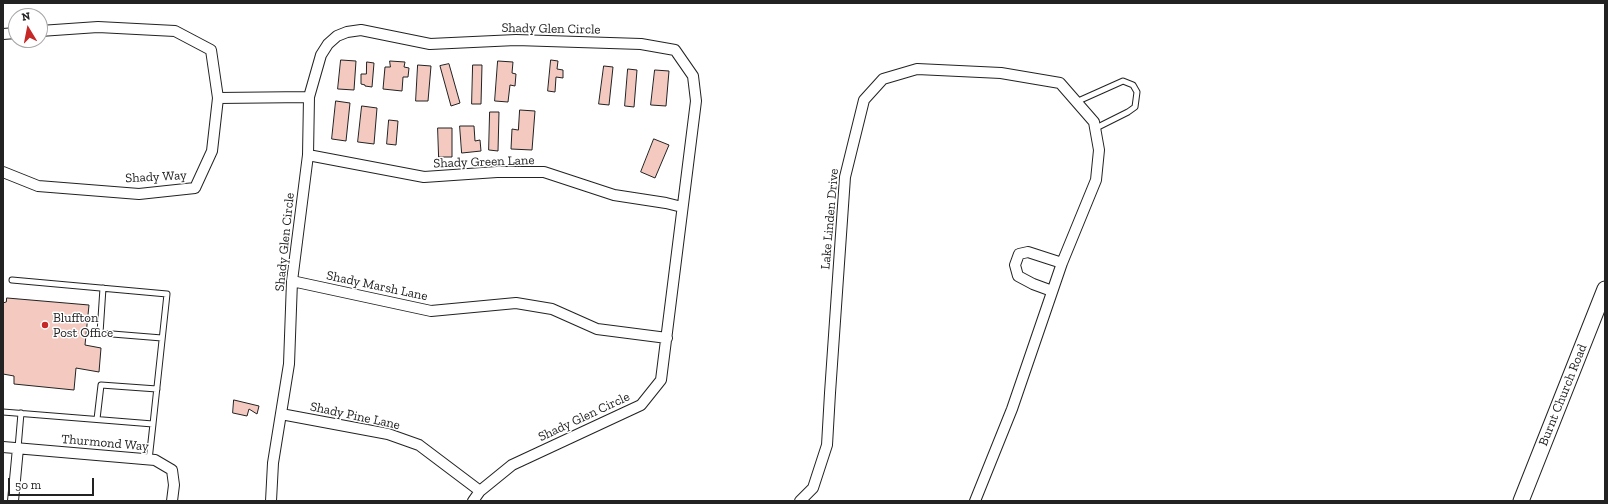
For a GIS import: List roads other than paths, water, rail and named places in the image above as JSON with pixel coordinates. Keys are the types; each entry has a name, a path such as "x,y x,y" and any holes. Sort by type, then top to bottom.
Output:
{"main road":[{"name":"Burnt Church Road","path":"1521,501 1605,289"}],"street":[{"path":"48,30 98,27 175,31 211,50 218,98 309,97"},
{"name":"Shady Glen Circle","path":"271,501 273,463 289,364 292,281 308,155 309,97 321,55 328,44 337,36 347,32 361,30 430,44 516,40 641,44 675,50 693,76 696,101 661,380 641,405 512,465 480,491 473,501"},
{"name":"Lake Linden Drive","path":"800,501 813,488 827,445 846,177 864,100 883,79 917,69 1001,73 1060,84 1094,122 1099,150 1096,180 1062,263 1012,409 975,501"},
{"name":"Shady Way","path":"3,172 38,186 139,194 195,188 212,150 218,98"},
{"name":"Shady Green Lane","path":"308,155 424,177 497,172 544,172 614,195 682,207"},
{"path":"1052,291 1033,284 1018,276 1015,265 1019,254 1028,252 1062,263"},
{"name":"Shady Marsh Lane","path":"292,281 431,311 516,303 552,309 597,329 667,338"},
{"name":"Shady Pine Lane","path":"281,414 388,434 419,445 480,491"},
{"name":"Thurmond Way","path":"3,447 155,460 172,470 174,485 172,501"},
{"path":"13,501 18,448"}],"lane":[{"path":"1076,102 1123,81 1133,85 1137,92 1135,107 1096,128"},
{"path":"12,280 166,294 149,460"},
{"path":"103,288 100,332 162,338"},
{"path":"97,419 101,385 157,389"},
{"path":"3,412 153,424"},
{"path":"18,448 21,413"}],"place":[{"name":"Bluffton Post Office","path":"45,325"}]}
